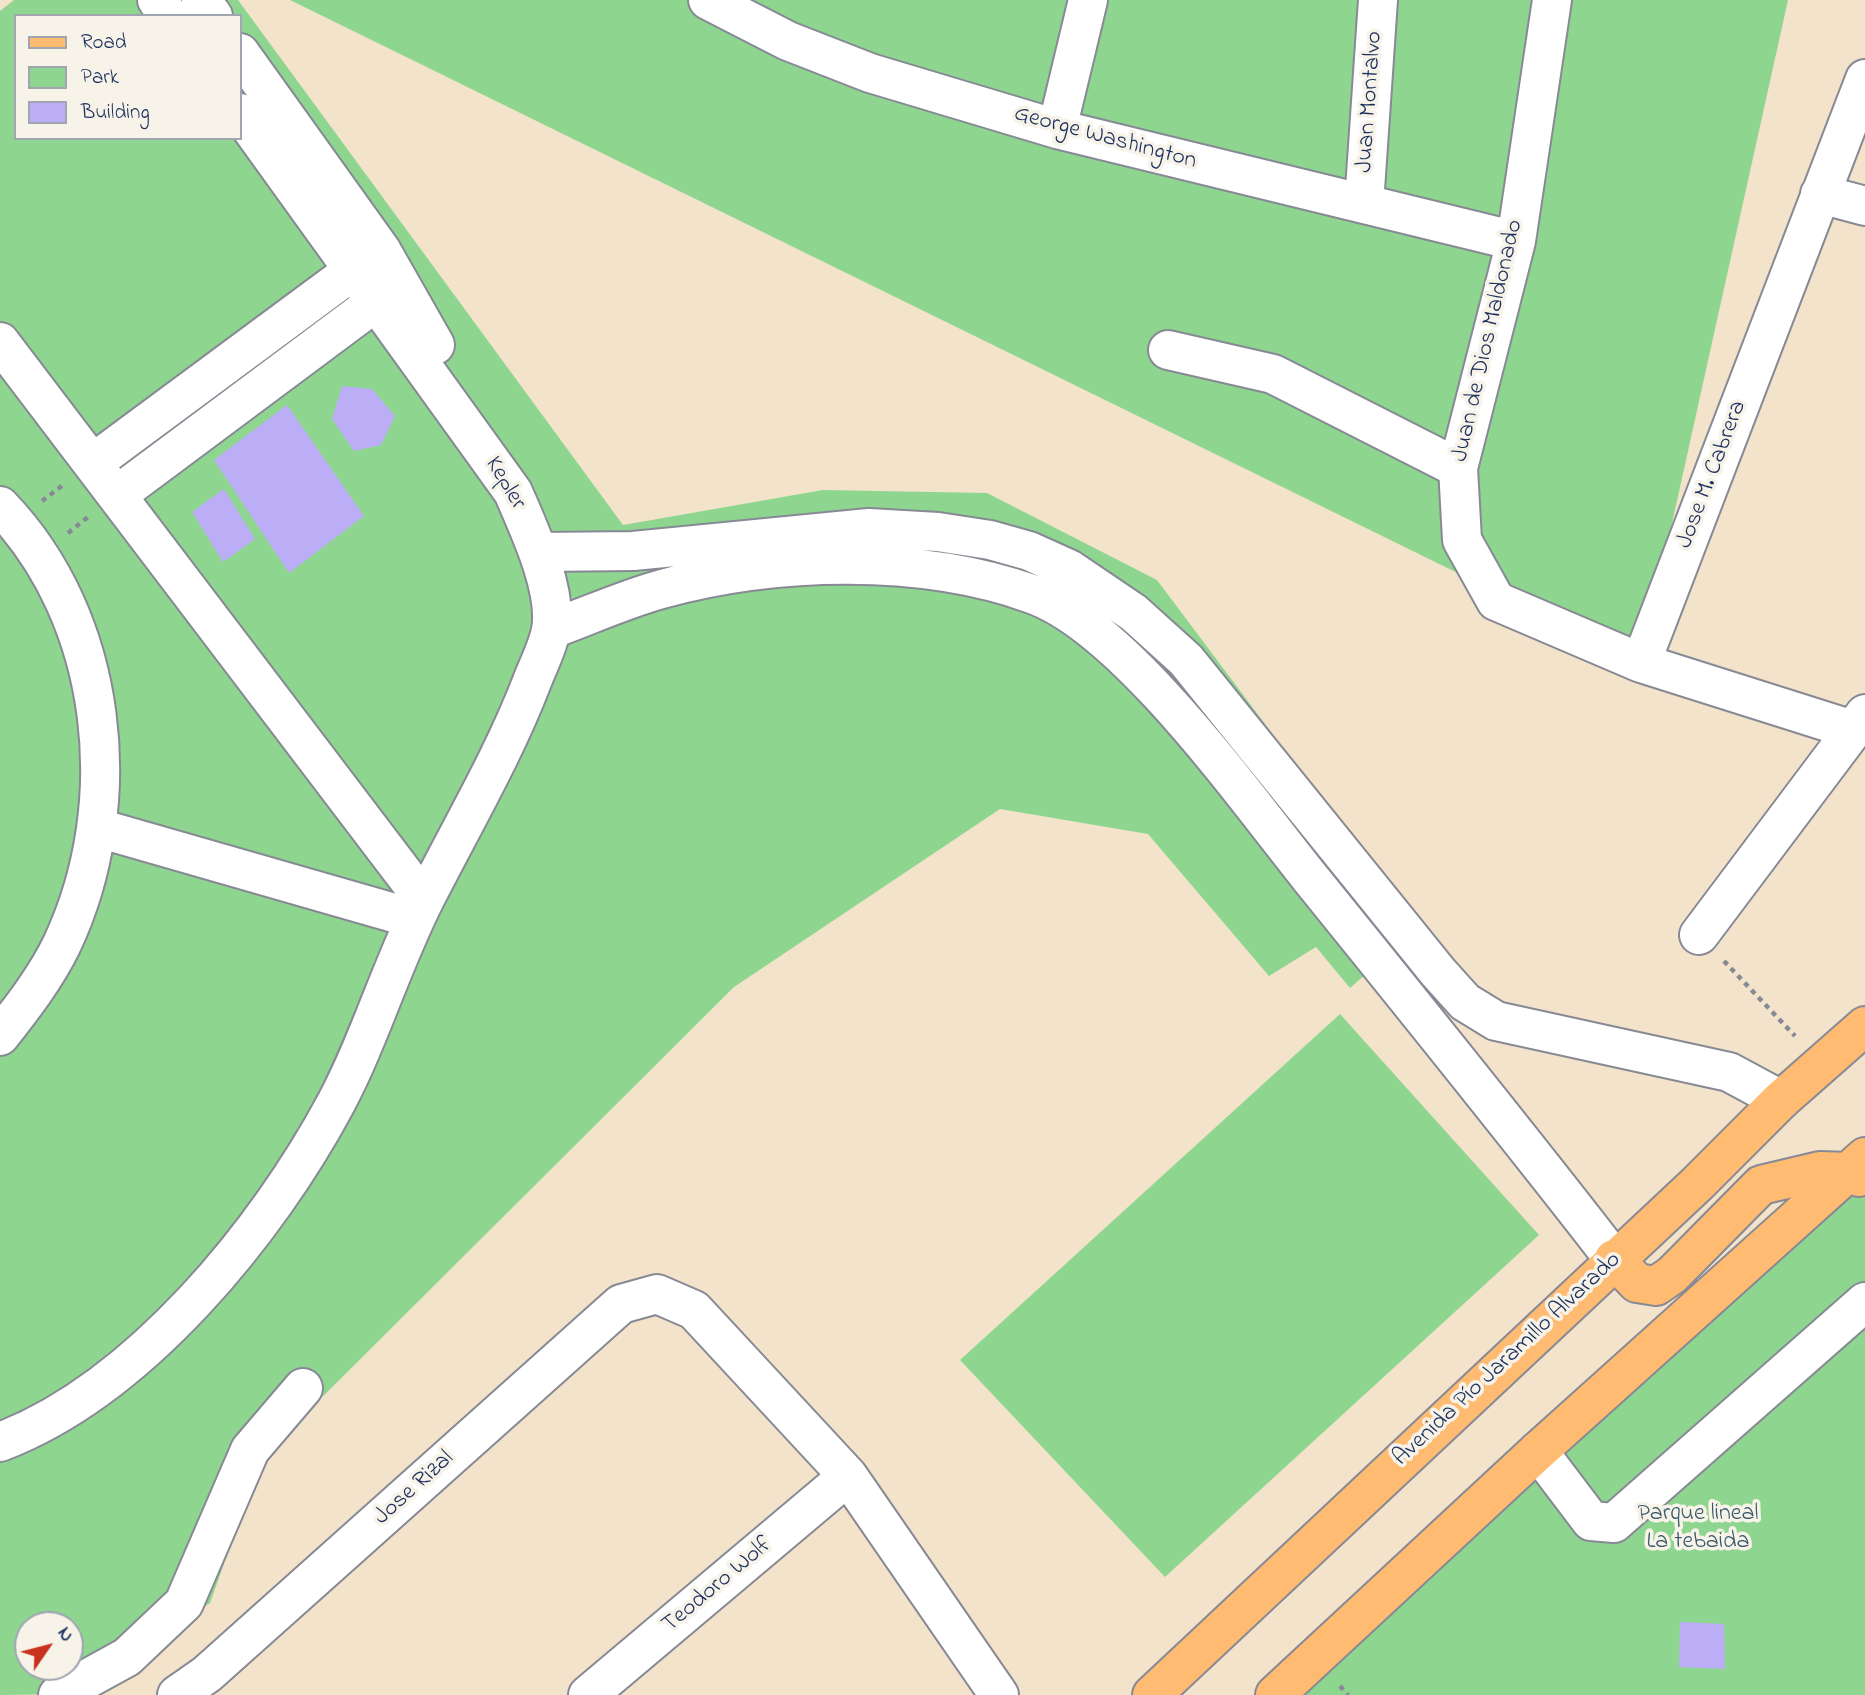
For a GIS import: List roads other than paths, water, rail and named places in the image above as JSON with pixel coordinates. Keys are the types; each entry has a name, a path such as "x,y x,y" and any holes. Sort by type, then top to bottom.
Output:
{"main road":[{"name":"Avenida Pío Jaramillo Alvarado","path":"1152,1695 1697,1184 1782,1100 1865,1026"},
{"path":"1614,1259 1637,1283 1656,1286 1672,1275 1760,1185 1820,1171 1860,1170"},
{"path":"1275,1695 1538,1451 1860,1170"}],"street":[{"name":"George Washington","path":"708,0 788,41 870,73 1057,129 1516,241"},
{"path":"1057,129 1088,0"},
{"name":"Juan Montalvo","path":"1364,204 1378,0"},
{"name":"Juan de Dios Maldonado","path":"1552,0 1516,241 1458,468 1462,540 1496,601 1640,663"},
{"path":"93,463 368,260 242,57"},
{"name":"Jose M. Cabrera","path":"1640,663 1865,79"},
{"name":"Kepler","path":"0,1441 39,1427 122,1369 189,1306 251,1235 297,1169 337,1101 420,910 511,736 552,629 548,590 539,552 513,492 368,260 242,115"},
{"path":"1821,194 1865,206"},
{"path":"117,495 388,293"},
{"path":"0,342 117,495 420,910"},
{"path":"1168,350 1273,374 1458,468"},
{"path":"0,1036 31,997 62,944 84,888 98,828 102,759 94,690 73,624 42,561 7,514"},
{"path":"539,552 633,551 869,528 938,532 990,540 1029,551 1069,569 1134,613 1186,660 1438,972 1465,1002 1496,1021"},
{"path":"552,629 662,589 774,566 894,567 967,577 1035,594 1075,618 1155,690 1452,1051 1614,1259"},
{"path":"1640,663 1859,722 1699,935"},
{"path":"98,828 420,910"},
{"path":"1452,1051 1457,1035 1476,1023 1496,1021 1729,1072 1782,1100"},
{"name":"Jose Rizal","path":"202,1688 621,1304 657,1294 694,1310 848,1476"},
{"path":"1538,1451 1591,1521 1614,1523 1865,1302"},
{"path":"58,1695 127,1657 184,1603 250,1450 303,1388"},
{"path":"848,1476 999,1695"},
{"name":"Teodoro Wolf","path":"588,1695 848,1476"}],"park label":[{"name":"Parque lineal La tebaida","path":"1698,1529"}]}
